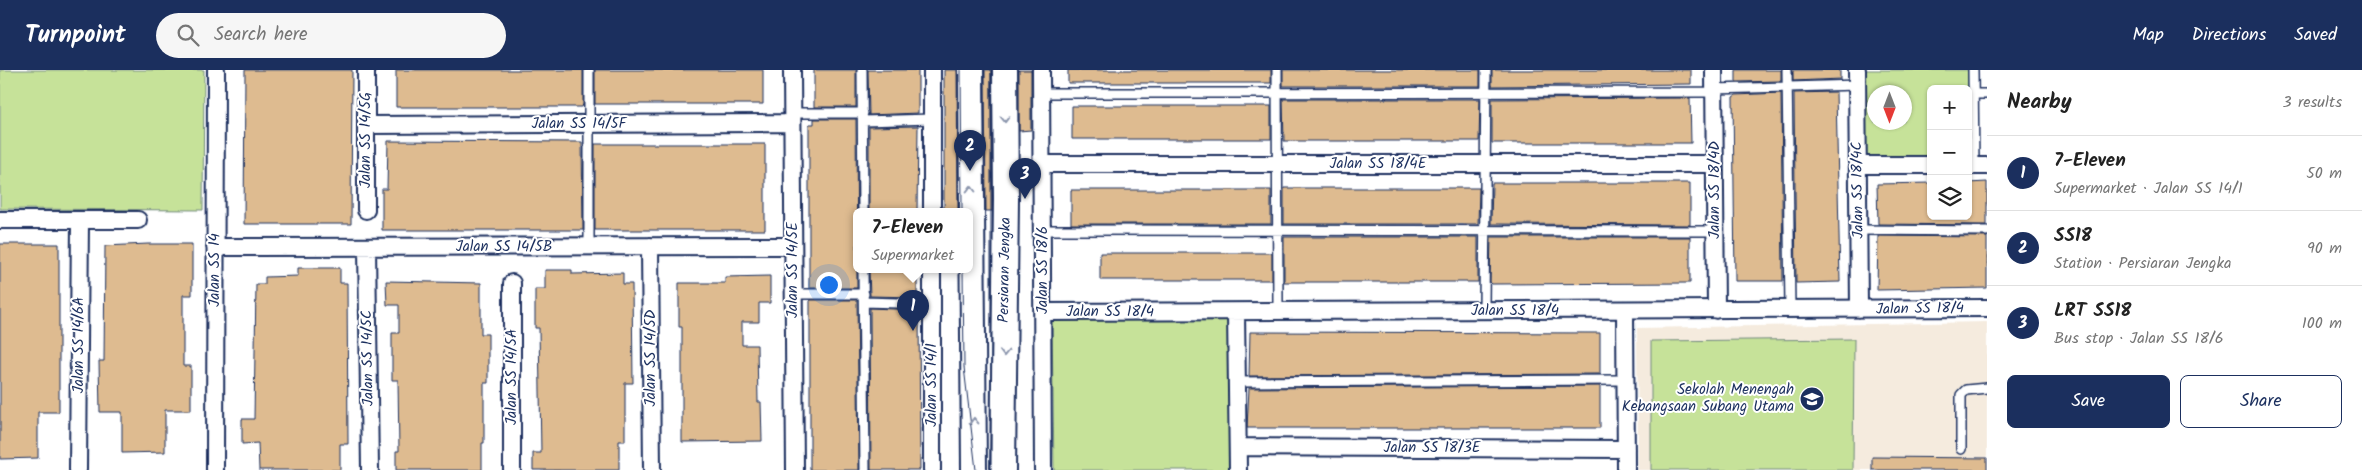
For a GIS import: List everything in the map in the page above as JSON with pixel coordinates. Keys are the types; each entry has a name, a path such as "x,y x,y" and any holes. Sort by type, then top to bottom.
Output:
{"main road":[{"path":"971,70 972,208"},
{"name":"Persiaran Jengka","path":"1003,470 1006,199 1005,70"},
{"path":"973,273 974,470"}],"street":[{"name":"Jalan SS 14","path":"215,470 216,70"},
{"name":"Jalan SS 14/5G","path":"366,70 366,210"},
{"name":"Jalan SS 14/5E","path":"792,70 795,470"},
{"path":"932,70 932,208"},
{"name":"Jalan SS 18/6","path":"1041,70 1043,470"},
{"name":"Jalan SS 18/4D","path":"1714,70 1716,310"},
{"name":"Jalan SS 18/4C","path":"1858,78 1859,309"},
{"name":"Jalan SS 14/5F","path":"366,125 589,124 792,118"},
{"name":"Jalan SS 18/4E","path":"1042,164 1715,164"},
{"path":"1858,165 1927,165"},
{"path":"0,220 138,220"},
{"name":"Jalan SS 14/6A","path":"78,470 80,220"},
{"name":"Jalan SS 14/5D","path":"650,246 652,470"},
{"name":"Jalan SS 14/5B","path":"215,247 793,246"},
{"name":"Jalan SS 14/5C","path":"366,247 370,470"},
{"name":"Jalan SS 14/1","path":"932,273 932,470"},
{"name":"Jalan SS 14/5A","path":"512,283 512,470"},
{"name":"Jalan SS 18/4","path":"1043,312 1987,308"},
{"path":"1625,310 1626,470"},
{"path":"1236,312 1238,470"},
{"name":"Jalan SS 18/3E","path":"1238,447 1626,449"}],"lane":[{"path":"588,70 589,247"},
{"path":"862,70 863,208"},
{"path":"1277,70 1278,312"},
{"path":"1484,311 1486,70"},
{"path":"1787,70 1790,310"},
{"path":"1973,70 1976,166"},
{"path":"1041,93 1714,90 1786,86 1858,78"},
{"path":"1973,94 1987,94"},
{"path":"792,118 863,117 932,119"},
{"path":"1042,230 1715,231"},
{"path":"1859,230 1987,230"},
{"path":"863,273 865,470"},
{"path":"793,294 932,304"},
{"path":"1237,382 1626,380"},
{"path":"1961,449 1961,395 1966,390 1987,388"}],"shaded area":[{"name":"Sekolah Menengah Kebangsaan Subang Utama","path":"1987,322 1987,470 1638,470 1637,328"}],"green space":[{"path":"0,70 204,70 203,210 0,209"},
{"path":"1865,70 1968,70 1968,85 1927,85 1927,159 1867,160"},
{"path":"1229,316 1231,470 1054,470 1052,318"},
{"path":"1854,339 1853,470 1651,470 1651,341"}],"building":[{"path":"245,70 352,70 351,224 244,224"},
{"path":"396,70 583,70 583,104 582,107 396,107"},
{"path":"595,70 763,70 763,104 595,104"},
{"path":"814,70 856,70 856,107 814,107"},
{"path":"868,70 918,70 918,113 869,115"},
{"path":"944,70 957,70 958,208 944,208"},
{"path":"985,70 991,70 992,211 986,211"},
{"path":"1019,70 1031,70 1031,130 1019,131"},
{"path":"1068,70 1271,70 1271,83 1068,83"},
{"path":"1283,70 1480,70 1480,86 1283,86"},
{"path":"1492,70 1691,70 1691,84 1492,86"},
{"path":"1736,70 1781,70 1781,81 1736,82"},
{"path":"1793,70 1840,70 1840,79 1793,81"},
{"path":"1836,92 1840,282 1796,283 1794,93"},
{"path":"1781,93 1783,281 1735,281 1733,97 1736,95"},
{"path":"1690,98 1691,143 1492,143 1492,99"},
{"path":"1283,99 1480,99 1479,141 1284,141"},
{"path":"1072,106 1271,106 1271,139 1072,139"},
{"path":"814,119 856,119 857,208 853,208 853,273 857,273 857,288 809,288 809,124 814,124"},
{"path":"918,126 917,208 869,208 869,127"},
{"path":"388,141 582,142 583,230 382,230 382,189 387,189"},
{"path":"595,144 765,144 765,230 595,230"},
{"path":"1987,182 1987,225 1878,224 1877,184 1927,183 1927,220 1972,220 1972,183"},
{"path":"1492,183 1690,183 1690,225 1491,224"},
{"path":"1284,188 1479,188 1478,224 1284,224"},
{"path":"1071,190 1271,190 1271,224 1071,224"},
{"path":"1878,236 1987,237 1987,288 1877,290"},
{"path":"1284,237 1478,237 1478,282 1284,282"},
{"path":"1491,237 1690,237 1690,283 1492,284 1490,282"},
{"path":"0,244 59,244 59,412 38,412 38,458 0,459"},
{"path":"192,244 192,295 183,295 183,366 191,366 191,410 165,410 165,452 122,453 122,412 100,412 99,361 104,361 105,246"},
{"path":"1100,253 1272,253 1272,280 1100,280"},
{"path":"298,268 340,268 340,283 347,283 348,444 340,444 340,470 259,470 258,443 242,444 242,419 254,419 256,284 265,284 265,277 298,276"},
{"path":"545,270 572,270 572,274 623,273 623,284 632,284 633,383 625,383 625,441 619,441 619,470 533,470 533,453 541,453 539,328 535,328 535,289 545,289"},
{"path":"869,273 917,273 917,297 870,296"},
{"path":"770,276 770,303 759,303 759,322 742,322 742,345 757,345 758,402 761,402 762,441 682,442 682,327 679,327 679,283 725,283 725,277"},
{"path":"386,281 481,283 481,334 488,334 488,383 484,383 482,470 396,470 396,451 399,451 398,380 392,380 392,333 399,333 399,305 387,305"},
{"path":"810,300 857,300 859,470 810,470"},
{"path":"870,308 917,310 919,312 920,470 871,470"},
{"path":"1250,332 1600,333 1600,374 1249,376"},
{"path":"1600,386 1600,428 1247,428 1249,388"},
{"path":"1872,457 1987,458 1987,470 1872,470"}],"tram line":[{"path":"961,70 962,208"},
{"path":"991,70 991,470"},
{"path":"963,273 964,367 976,470"}],"place":[{"name":"SS18","path":"970,171"},
{"name":"LRT SS18","path":"1025,199"},
{"name":"7-Eleven","path":"913,331"},
{"name":"Sekolah Menengah Kebangsaan Subang Utama","path":"1812,399"}]}
